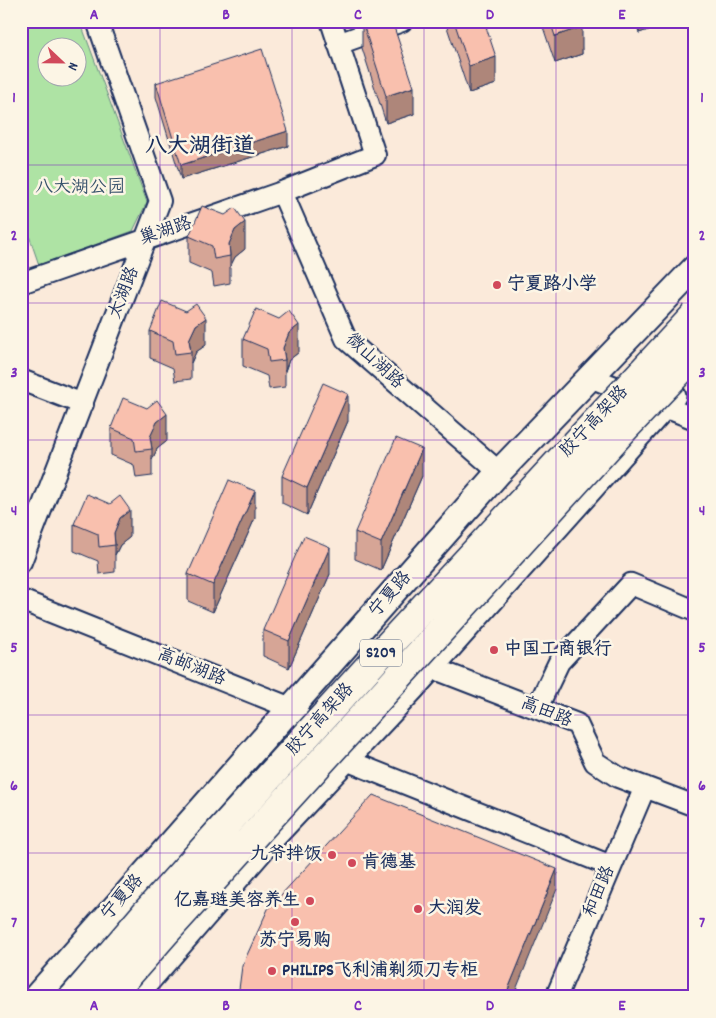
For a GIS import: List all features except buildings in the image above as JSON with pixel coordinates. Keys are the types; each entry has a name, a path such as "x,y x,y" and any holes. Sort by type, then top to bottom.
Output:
{"highway":[{"name":"胶宁高架路","path":"74,997 144,915 377,658 695,315"},
{"name":"胶宁高架路","path":"109,997 625,428 695,355"}],"main road":[{"name":"宁夏路","path":"36,997 499,472 695,268"},
{"path":"134,997 264,846 346,760 664,406 695,374"}],"street":[{"name":"太湖路","path":"21,562 160,201 97,21"},
{"path":"331,21 338,44 402,21"},
{"name":"巢湖路","path":"21,283 282,192 375,155 338,44"},
{"name":"微山湖路","path":"282,192 346,340 499,472"},
{"path":"590,376 695,419"},
{"path":"21,380 83,404"},
{"path":"537,708 559,662 631,584 695,611"},
{"name":"高邮湖路","path":"21,600 292,708 346,760"},
{"name":"高田路","path":"430,667 577,724 595,762 618,777 695,806"},
{"path":"346,760 611,866"},
{"name":"和田路","path":"556,997 645,787"}],"green space":[{"name":"八大湖公园","path":"21,21 80,21 86,38 38,38 38,88 88,88 88,43 147,202 133,231 39,265 21,212"}],"place":[{"name":"宁夏路小学","path":"497,285"},
{"name":"中国工商银行","path":"494,650"},
{"name":"九爷拌饭","path":"332,855"},
{"name":"肯德基","path":"352,863"},
{"name":"亿嘉琏美容养生","path":"310,901"},
{"name":"大润发","path":"418,909"},
{"name":"苏宁易购","path":"295,922"},
{"name":"PHILIPS飞利浦剃须刀专柜","path":"272,971"}],"district":[{"name":"八大湖街道","path":"200,147"}]}
